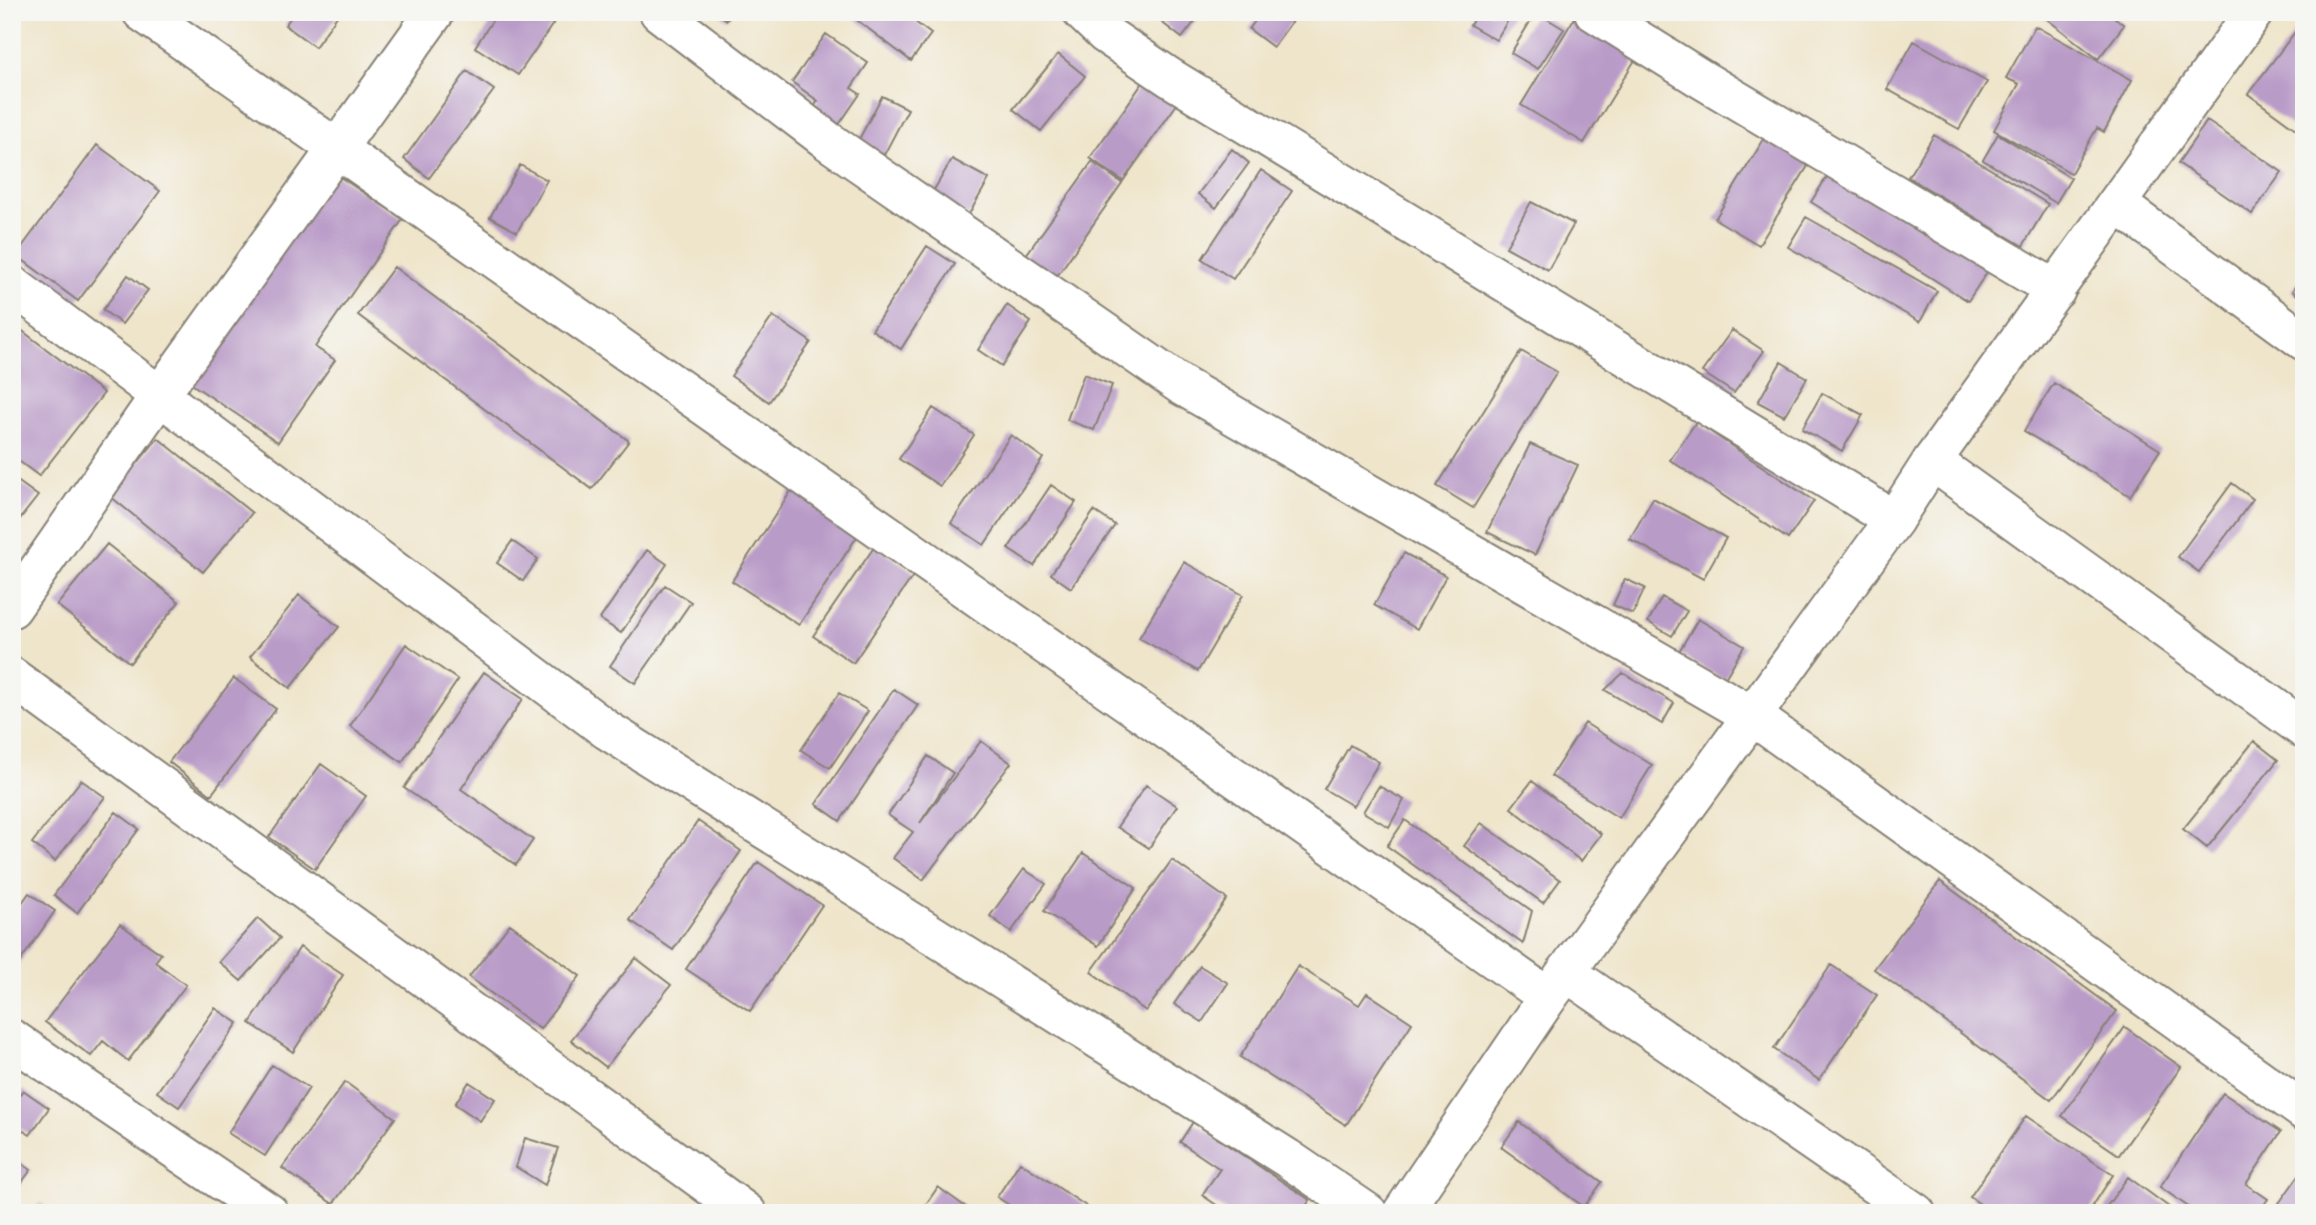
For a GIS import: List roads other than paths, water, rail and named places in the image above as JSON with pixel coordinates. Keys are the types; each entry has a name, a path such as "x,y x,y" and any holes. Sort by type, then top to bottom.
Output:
{"street":[{"path":"142,12 337,149 1557,985 1916,1213"},
{"path":"12,608 160,395 435,12"},
{"path":"659,12 828,141 1181,385 1751,715 2304,1111"},
{"path":"1082,12 1105,34 1168,77 1894,520"},
{"path":"1594,12 2056,290"},
{"path":"1402,1213 1557,985 1894,520 1932,461 2254,12"},
{"path":"2117,204 2304,341"},
{"path":"12,285 607,730 1287,1158 1368,1213"},
{"path":"1932,461 2304,729"},
{"path":"12,677 747,1213"},
{"path":"12,1039 268,1213"}]}
